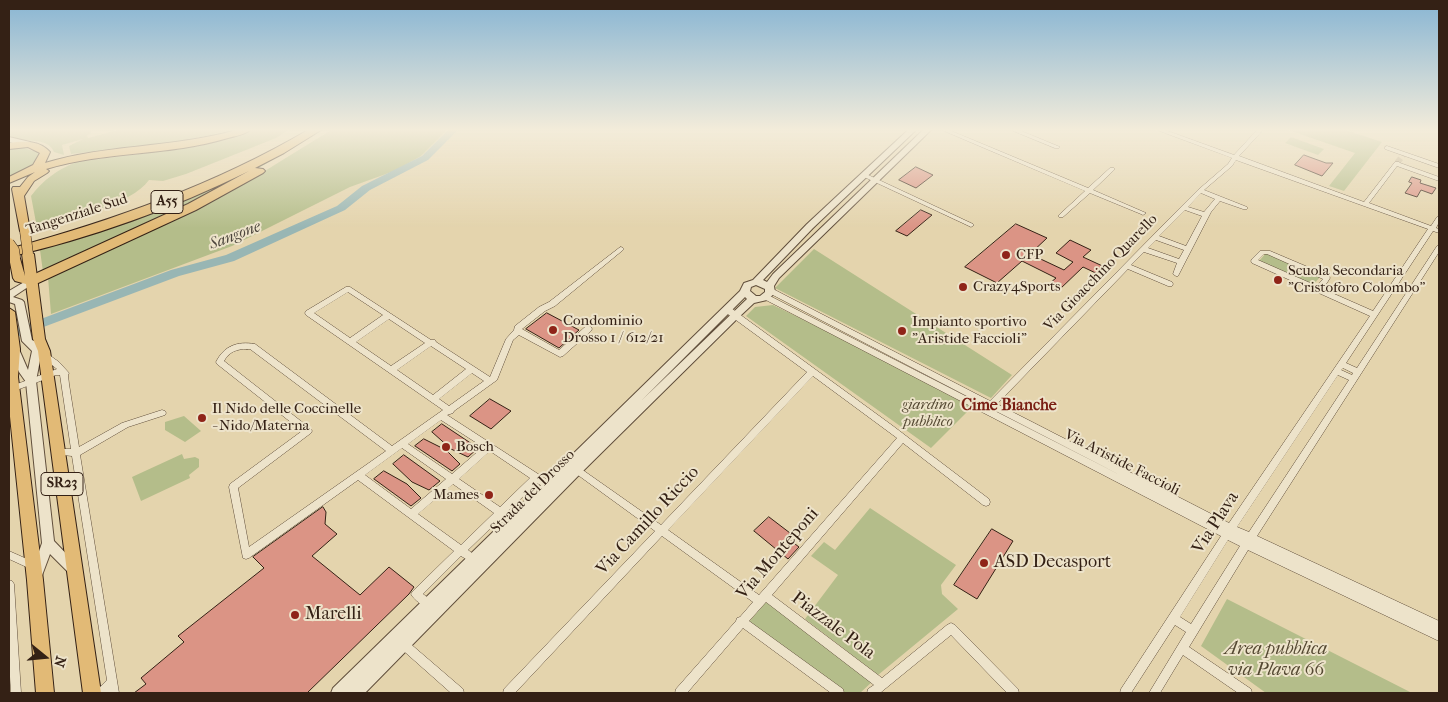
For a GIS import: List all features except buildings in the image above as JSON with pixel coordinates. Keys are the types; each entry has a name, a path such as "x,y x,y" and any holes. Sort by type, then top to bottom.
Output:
{"highway":[{"name":"Tangenziale Sud","path":"9,244 89,222 170,193 240,163"},
{"name":"Tangenziale Sud","path":"12,255 177,198 254,163"},
{"path":"31,281 213,196 274,163"}],"main road":[{"path":"30,171 40,163"},
{"path":"9,180 54,163"},
{"path":"18,197 31,179 60,163"},
{"name":"SR23","path":"30,171 18,182 18,197 25,231 37,322 37,344 48,375 57,452 92,693"},
{"path":"9,244 14,250 12,255 19,278 31,281"},
{"name":"SR23","path":"9,316 12,331 11,389 34,573 44,693"}],"street":[{"path":"745,292 749,297 765,293 756,282 836,201 877,163"},
{"name":"Strada del Drosso","path":"731,313 765,293 776,276 893,163"},
{"path":"1023,163 1143,213"},
{"name":"Via Gioacchino Quarello","path":"990,407 1184,207 1231,163"},
{"path":"1251,163 1365,204 1437,225"},
{"path":"1365,204 1396,163 1439,179"},
{"path":"1061,216 1112,169"},
{"path":"864,175 971,225"},
{"path":"1200,191 1245,208"},
{"path":"1176,274 1206,215 1219,198"},
{"path":"836,201 849,206"},
{"path":"1184,207 1206,215"},
{"name":"Via Plava","path":"1125,693 1230,531 1437,225"},
{"path":"1155,237 1188,249"},
{"path":"1154,693 1249,541 1439,247"},
{"path":"392,451 252,346 236,346 223,354 220,362 308,432 233,487 246,555 442,416 447,408 490,381 496,376 497,369 510,339 518,331 518,328 622,249"},
{"path":"1143,249 1181,262"},
{"path":"1318,290 1327,278 1268,252 1262,252 1254,262 1375,315"},
{"path":"1127,266 1170,284"},
{"path":"31,281 9,297 20,302 24,326 37,344 59,364 65,373 113,688 102,693"},
{"name":"Strada del Drosso","path":"338,693 400,641 731,313 747,286 756,282"},
{"path":"447,408 309,313 348,289 490,381"},
{"name":"Via Aristide Faccioli","path":"765,293 1249,541 1439,636"},
{"path":"731,313 986,502"},
{"path":"350,342 389,315"},
{"path":"518,331 560,354 588,329"},
{"path":"390,370 432,342"},
{"path":"9,556 34,573 48,544 31,382 37,344"},
{"path":"12,355 31,382"},
{"path":"1342,364 1359,372"},
{"path":"433,399 472,369"},
{"path":"11,389 48,375 60,372 65,373"},
{"name":"Via Camillo Riccio","path":"508,693 812,372"},
{"path":"1337,372 1354,379"},
{"path":"57,452 76,453 125,425 162,413"},
{"name":"Strada del Drosso","path":"442,416 549,486"},
{"name":"Via Monteponi","path":"680,693 902,438"},
{"name":"Strada del Drosso","path":"402,444 513,521"},
{"path":"412,514 451,478 489,447"},
{"name":"Strada del Drosso","path":"355,693 429,604 549,486 573,468"},
{"name":"Piazzale Pola","path":"573,468 762,598 882,684"},
{"path":"358,475 474,560"},
{"name":"Strada del Drosso","path":"429,604 416,594 536,478"},
{"path":"64,498 83,499"},
{"name":"Via Aristide Faccioli","path":"1249,541 1439,626"},
{"path":"48,544 74,570"},
{"path":"9,584 16,693"},
{"path":"1173,618 1193,631"},
{"path":"741,621 839,693"},
{"path":"872,693 951,628 1014,693"},
{"path":"400,641 459,693"},
{"path":"1182,648 1247,693"}],"green space":[{"path":"9,163 33,163 26,169 9,176"},
{"path":"75,163 214,163 163,181 149,180 140,189 114,204 37,228 31,196 46,180"},
{"path":"268,163 214,194 43,272 40,250 174,205"},
{"path":"278,163 409,163 397,170 350,187 232,246 51,314 48,277 202,206"},
{"path":"1347,163 1366,163 1344,191 1329,186"},
{"name":"Impianto sportivo \"Aristide Faccioli\"","path":"814,249 1012,375 991,398 775,288"},
{"path":"1266,253 1320,277 1313,285 1259,261"},
{"name":"giardino pubblico","path":"773,305 849,342 972,407 931,448 746,316 755,307"},
{"path":"184,416 201,431 185,442 165,430 165,422"},
{"path":"182,454 184,459 195,457 199,459 199,467 189,475 190,478 141,501 132,477"},
{"path":"870,508 956,565 941,585 942,594 958,609 878,675 805,619 838,575 811,556 824,542 835,550"},
{"name":"Area pubblica via Plava 66","path":"1227,599 1412,693 1266,693 1201,646"},
{"path":"766,602 873,681 860,693 842,693 814,675 748,623"}],"waterway":[{"name":"Sangone","path":"9,336 175,273 230,258 341,208 366,188 416,163"}],"place":[{"name":"CFP","path":"1006,255"},
{"name":"Scuola Secondaria \"Cristoforo Colombo\"","path":"1278,280"},
{"name":"Crazy4Sports","path":"963,287"},
{"name":"Condominio Drosso 1 / 612/21","path":"553,330"},
{"name":"Impianto sportivo \"Aristide Faccioli\"","path":"902,331"},
{"name":"Il Nido delle Coccinelle - Nido/Materna","path":"202,418"},
{"name":"Bosch","path":"446,447"},
{"name":"Mames","path":"489,495"},
{"name":"ASD Decasport","path":"984,563"},
{"name":"Marelli","path":"295,615"}],"district":[{"name":"Cime Bianche","path":"1009,406"}]}
